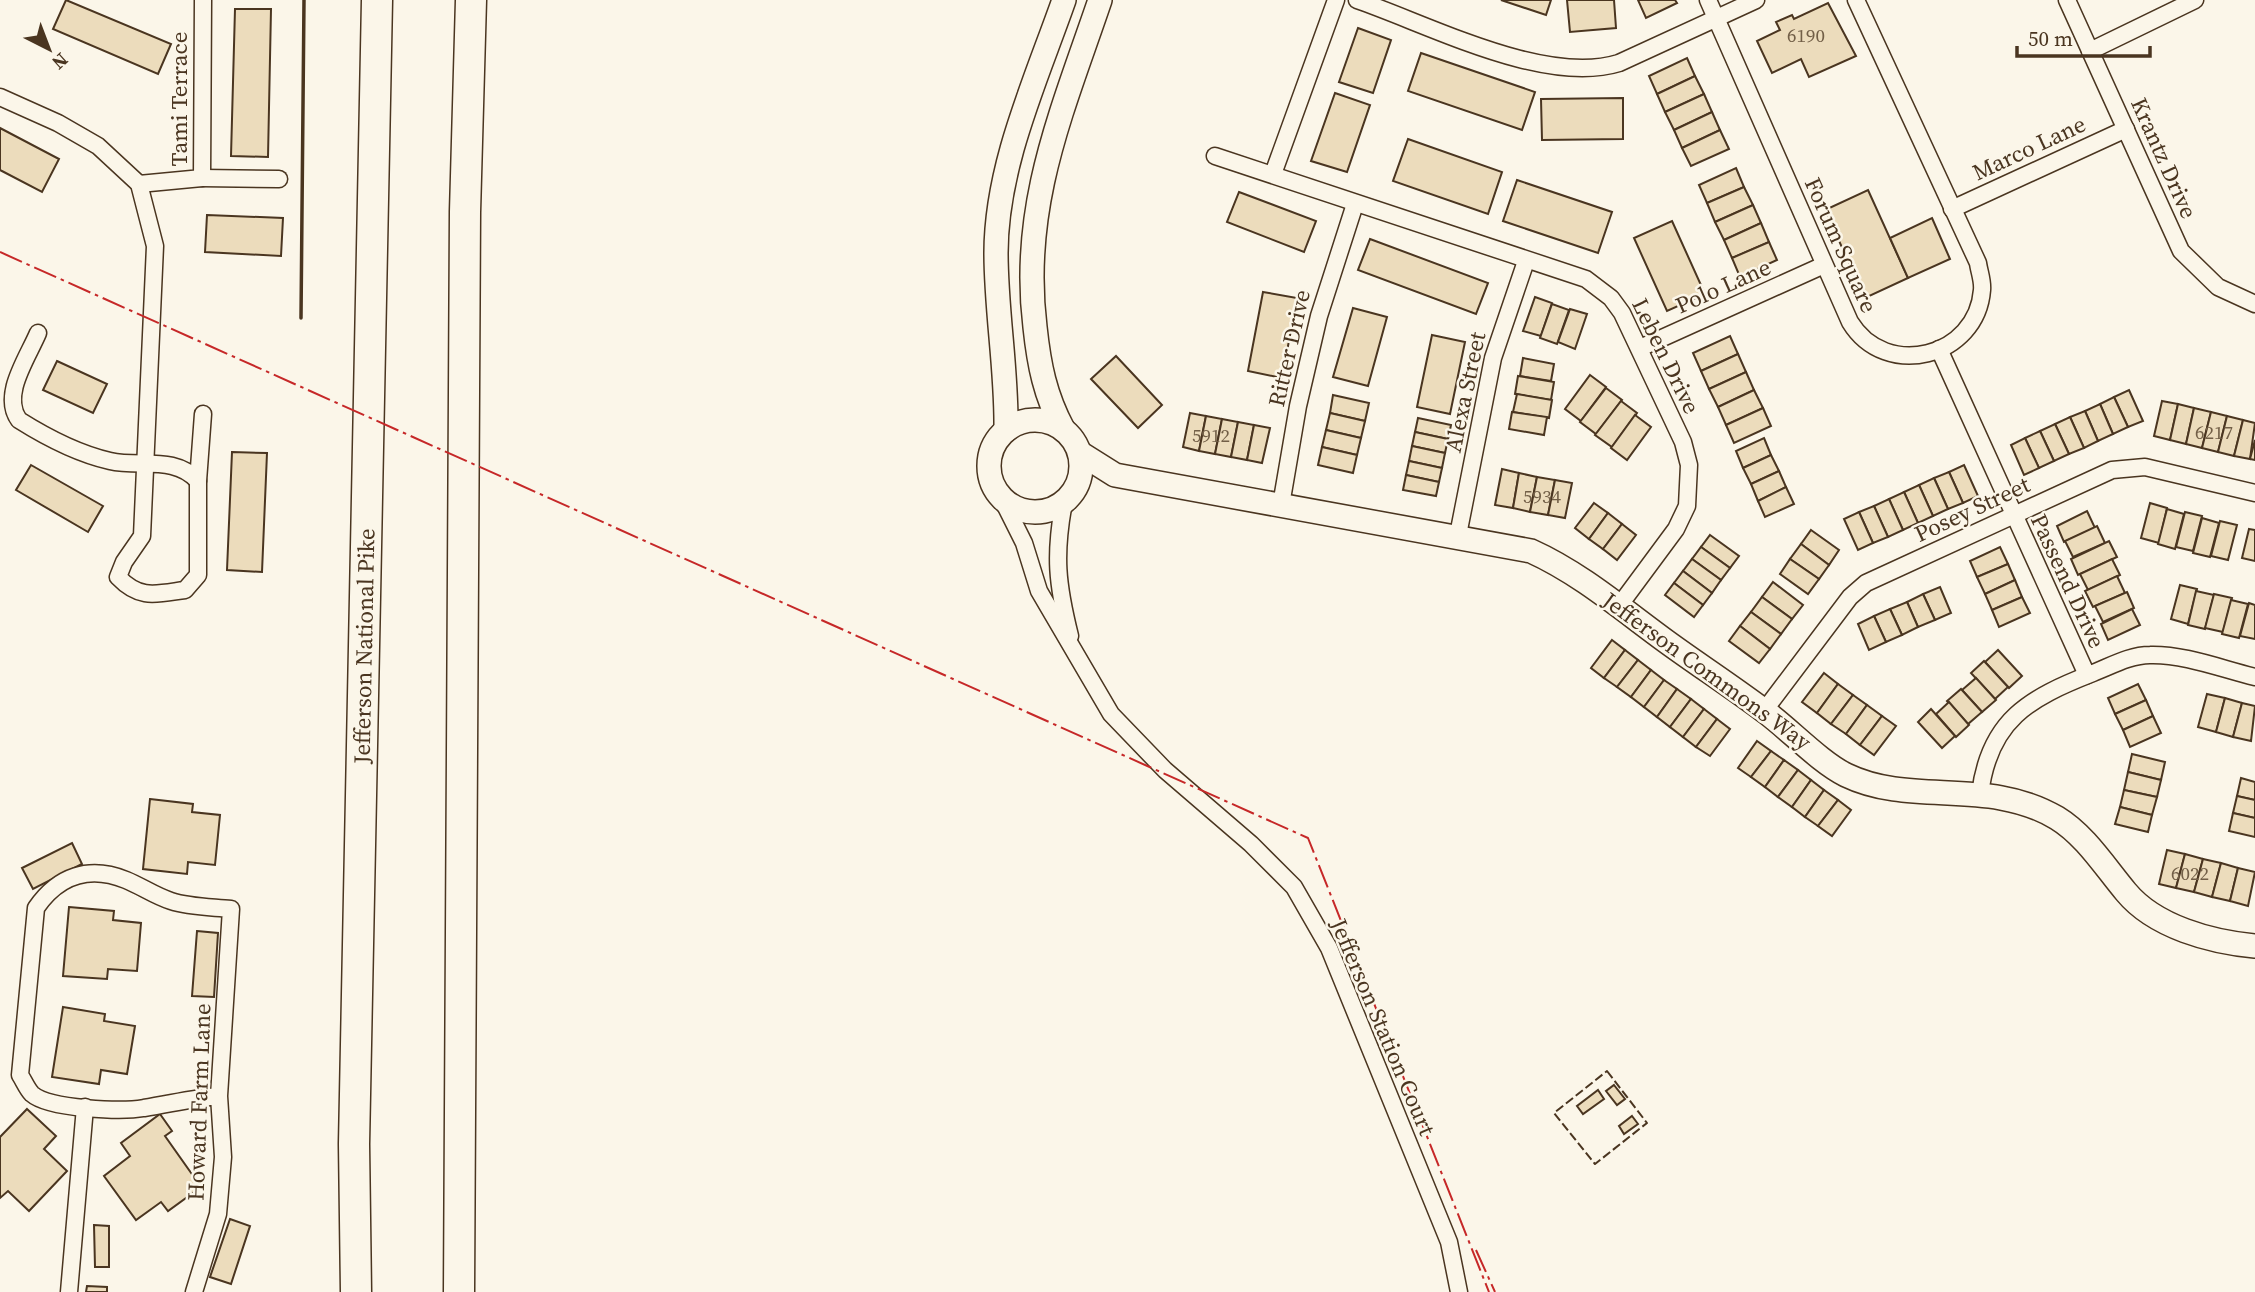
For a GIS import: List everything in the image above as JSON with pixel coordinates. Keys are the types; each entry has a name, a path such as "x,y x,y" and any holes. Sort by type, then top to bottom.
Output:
{"highway":[{"path":"360,0 373,279"},
{"name":"Jefferson National Pike","path":"356,1292 354,1144 377,0"},
{"path":"459,1292 465,212 471,0"},
{"path":"470,103 480,0"},
{"path":"345,1292 354,1144"}],"street":[{"name":"Tami Terrace","path":"139,184 202,178 203,0"},
{"path":"1006,429 1007,381 996,252 1001,200 1016,137 1064,0"},
{"path":"1063,429 1050,422 1035,419 1006,429 992,448 988,461 993,488 1003,501 1027,512 1053,509 1070,494 1081,464 1080,453 1063,429 1048,400 1040,372 1030,274 1031,241 1040,183 1100,0"},
{"path":"1273,174 1336,0"},
{"path":"1357,0 1532,63 1568,69 1599,69 1619,63 1756,0"},
{"name":"Forum Square","path":"1708,0 1850,322 1867,343 1907,358 1921,356 1958,337 1973,321 1983,287 1978,263 1856,0"},
{"name":"Krantz Drive","path":"2067,0 2181,251 2218,287 2255,304"},
{"path":"2090,51 2195,0"},
{"path":"0,97 58,123 98,146 139,184 155,246 142,536 124,562 118,577 132,591 153,594 185,590 193,584 198,575 198,481 203,414"},
{"name":"Marco Lane","path":"1952,209 2126,129"},
{"name":"Leben Drive","path":"1215,156 1586,279 1611,298 1640,348 1683,442 1689,465 1687,506 1676,529 1619,606"},
{"path":"202,178 279,179"},
{"name":"Ritter Drive","path":"1281,505 1298,406 1319,316 1355,204"},
{"name":"Alexa Street","path":"1458,535 1493,358 1526,261"},
{"name":"Polo Lane","path":"1640,348 1824,265"},
{"path":"38,333 11,397 12,410 19,420 89,454 110,461 178,465 198,481"},
{"name":"Passend Drive","path":"1939,349 2087,675"},
{"name":"Jefferson Commons Way","path":"1080,453 1115,474 1458,535 1531,551 1556,562 1619,606 1765,711 1844,774 1870,784 2007,797 2036,807 2060,820 2084,841 2128,895 2162,921 2238,944 2255,946"},
{"name":"Posey Street","path":"1765,711 1850,597 1866,583 2112,470 2129,466 2145,467 2255,494"},
{"name":"Jefferson Commons Way","path":"1070,494 1115,474"},
{"name":"Jefferson Station Court","path":"1070,494 1059,530 1057,584 1074,655"},
{"name":"Jefferson Station Court","path":"1003,501 1024,543 1039,591 1074,655 1111,714 1165,770 1251,844 1294,887 1329,948 1449,1242 1459,1292"},
{"path":"1980,794 1992,744 2014,716 2042,696 2087,675 2128,659 2152,654 2255,677"},
{"name":"Howard Farm Lane","path":"85,1108 47,1101 32,1094 20,1076 36,908 49,890 68,878 91,872 123,879 172,902 231,909 219,1096 223,1157 218,1214 194,1292"},
{"path":"69,1292 85,1108 142,1109 189,1098 219,1096"}],"building":[{"path":"66,0 171,44 158,74 53,29"},
{"path":"1501,0 1551,0 1546,15"},
{"path":"1567,0 1614,0 1616,28 1570,32"},
{"path":"1638,0 1675,0 1677,3 1646,18"},
{"path":"1828,3 1856,56 1809,77 1801,59 1772,73 1757,41 1780,30 1776,22 1792,15 1794,19"},
{"path":"235,9 271,9 268,157 231,156"},
{"path":"1358,28 1391,40 1373,93 1339,82"},
{"path":"1421,53 1535,92 1522,130 1408,91"},
{"path":"1687,58 1695,76 1657,94 1649,76"},
{"path":"1695,76 1704,94 1665,112 1657,94"},
{"path":"1335,93 1370,105 1347,172 1311,161"},
{"path":"1704,94 1712,112 1674,130 1665,112"},
{"path":"1623,98 1623,139 1542,140 1541,99"},
{"path":"1712,112 1720,130 1682,148 1674,130"},
{"path":"0,128 59,159 42,192 0,170"},
{"path":"1720,130 1729,149 1691,166 1682,148"},
{"path":"1408,139 1502,172 1488,214 1393,181"},
{"path":"1736,168 1744,187 1707,203 1699,185"},
{"path":"1517,180 1612,212 1598,253 1503,221"},
{"path":"1744,187 1753,205 1715,222 1707,203"},
{"path":"1868,190 1908,278 1865,298 1825,210"},
{"path":"1239,192 1316,221 1304,252 1227,222"},
{"path":"1753,205 1761,223 1724,240 1715,222"},
{"path":"207,215 283,218 281,256 205,252"},
{"path":"1932,218 1950,259 1908,278 1890,238"},
{"path":"1672,221 1705,294 1667,311 1634,238"},
{"path":"1761,223 1769,242 1732,258 1724,240"},
{"path":"1370,239 1488,283 1476,314 1358,270"},
{"path":"1769,242 1777,260 1740,277 1732,258"},
{"path":"1263,292 1297,298 1282,378 1248,371"},
{"path":"1535,297 1552,303 1541,336 1523,331"},
{"path":"1552,304 1569,310 1557,344 1540,338"},
{"path":"1353,308 1387,317 1368,386 1333,377"},
{"path":"1570,309 1587,314 1575,349 1558,342"},
{"path":"1432,335 1465,342 1450,414 1417,407"},
{"path":"1730,336 1738,354 1701,371 1693,353"},
{"path":"1738,354 1746,372 1709,389 1701,371"},
{"path":"1116,356 1162,405 1138,428 1091,379"},
{"path":"1523,358 1554,364 1551,381 1520,376"},
{"path":"57,361 107,384 93,413 43,390"},
{"path":"1746,372 1754,390 1718,407 1709,389"},
{"path":"1590,375 1606,387 1581,421 1565,409"},
{"path":"1518,376 1554,382 1551,400 1515,394"},
{"path":"1606,388 1622,400 1596,434 1580,422"},
{"path":"1754,390 1763,408 1726,425 1718,407"},
{"path":"2129,390 2143,421 2128,427 2114,397"},
{"path":"1517,394 1552,400 1549,418 1513,412"},
{"path":"1333,395 1369,403 1365,421 1330,413"},
{"path":"2114,397 2128,427 2113,434 2100,404"},
{"path":"1621,401 1637,413 1612,447 1595,435"},
{"path":"2162,401 2178,404 2170,440 2154,436"},
{"path":"2100,404 2113,434 2098,441 2085,411"},
{"path":"2178,404 2194,408 2186,444 2170,440"},
{"path":"1763,408 1771,426 1734,443 1726,425"},
{"path":"2194,408 2211,412 2202,448 2186,444"},
{"path":"2085,411 2098,441 2084,448 2070,417"},
{"path":"1512,412 1547,417 1544,435 1509,429"},
{"path":"2211,412 2227,416 2218,452 2202,448"},
{"path":"1190,413 1206,416 1199,451 1183,447"},
{"path":"1330,413 1365,421 1361,438 1326,430"},
{"path":"1635,415 1651,427 1627,460 1611,448"},
{"path":"1206,416 1222,419 1215,454 1199,451"},
{"path":"2227,416 2243,420 2234,456 2218,452"},
{"path":"2070,417 2084,448 2069,454 2055,424"},
{"path":"1418,418 1451,425 1448,439 1415,432"},
{"path":"1222,419 1238,422 1231,457 1215,454"},
{"path":"2243,420 2255,423 2250,459 2234,456"},
{"path":"1238,422 1254,425 1247,460 1231,457"},
{"path":"2055,424 2069,454 2054,461 2040,431"},
{"path":"1254,425 1270,428 1262,463 1247,460"},
{"path":"1326,430 1361,438 1357,455 1322,447"},
{"path":"2040,431 2054,461 2039,468 2025,438"},
{"path":"1415,432 1448,439 1445,453 1412,446"},
{"path":"1764,438 1771,455 1743,468 1736,451"},
{"path":"2025,438 2039,468 2024,475 2011,445"},
{"path":"2255,440 2255,460 2250,459"},
{"path":"1412,446 1445,453 1442,468 1409,461"},
{"path":"1322,447 1357,455 1353,473 1318,465"},
{"path":"232,452 267,453 262,572 227,570"},
{"path":"1771,455 1779,471 1751,484 1743,468"},
{"path":"1409,461 1442,468 1439,482 1406,475"},
{"path":"31,465 103,506 88,532 16,490"},
{"path":"1964,465 1978,496 1963,503 1949,472"},
{"path":"1502,469 1519,473 1513,508 1495,505"},
{"path":"1779,471 1786,487 1758,501 1751,484"},
{"path":"1949,472 1963,503 1948,509 1934,478"},
{"path":"1519,473 1537,477 1530,512 1513,508"},
{"path":"1406,475 1439,482 1436,496 1403,490"},
{"path":"1537,477 1555,480 1548,515 1530,512"},
{"path":"1934,478 1948,509 1933,516 1919,485"},
{"path":"1555,480 1572,483 1565,518 1548,515"},
{"path":"1919,485 1933,516 1918,523 1904,492"},
{"path":"1786,487 1794,504 1765,517 1758,501"},
{"path":"1904,492 1918,523 1903,530 1889,499"},
{"path":"1889,499 1903,530 1888,537 1874,506"},
{"path":"1594,503 1608,513 1589,539 1575,528"},
{"path":"2150,503 2167,508 2159,543 2141,538"},
{"path":"1874,506 1888,537 1873,543 1859,512"},
{"path":"2167,509 2184,514 2175,549 2158,544"},
{"path":"2087,511 2095,528 2064,542 2057,526"},
{"path":"1859,512 1873,543 1858,550 1844,519"},
{"path":"2185,512 2202,516 2193,551 2176,547"},
{"path":"1608,513 1622,524 1603,549 1589,539"},
{"path":"2202,518 2219,523 2210,557 2193,553"},
{"path":"2220,521 2237,525 2228,560 2211,556"},
{"path":"1622,524 1636,535 1617,560 1603,549"},
{"path":"2097,526 2105,543 2073,557 2065,541"},
{"path":"2249,529 2255,530 2255,561 2242,558"},
{"path":"1811,530 1839,550 1829,565 1801,544"},
{"path":"1710,535 1739,556 1730,568 1701,547"},
{"path":"2109,541 2117,557 2078,575 2071,559"},
{"path":"1801,544 1829,565 1819,579 1790,559"},
{"path":"1701,547 1730,568 1721,580 1692,559"},
{"path":"2000,547 2008,564 1977,577 1970,561"},
{"path":"1692,559 1721,580 1712,593 1683,571"},
{"path":"1790,559 1819,579 1808,594 1780,574"},
{"path":"2112,559 2120,575 2088,590 2080,574"},
{"path":"2008,564 2015,580 1985,594 1977,577"},
{"path":"1683,571 1712,593 1703,605 1674,583"},
{"path":"2117,576 2125,593 2093,607 2085,591"},
{"path":"2015,580 2022,597 1992,610 1985,594"},
{"path":"1773,582 1803,605 1792,619 1762,597"},
{"path":"1674,583 1703,605 1694,617 1665,595"},
{"path":"2180,585 2197,589 2188,624 2171,619"},
{"path":"1940,587 1951,613 1935,620 1923,594"},
{"path":"2196,591 2214,595 2205,629 2188,625"},
{"path":"2127,592 2134,608 2103,622 2095,606"},
{"path":"1923,594 1935,620 1918,627 1907,602"},
{"path":"2214,594 2232,598 2223,632 2205,628"},
{"path":"1762,597 1792,619 1781,634 1751,612"},
{"path":"2022,597 2030,613 1999,627 1992,610"},
{"path":"2231,600 2248,604 2239,638 2222,634"},
{"path":"1907,602 1918,627 1902,635 1890,609"},
{"path":"2249,603 2255,605 2255,639 2240,636"},
{"path":"1890,609 1902,635 1886,642 1874,616"},
{"path":"2132,609 2140,625 2108,640 2101,624"},
{"path":"1751,612 1781,634 1770,649 1740,626"},
{"path":"1874,616 1886,642 1869,650 1858,624"},
{"path":"1740,626 1770,649 1759,663 1729,641"},
{"path":"1612,640 1625,650 1604,678 1591,668"},
{"path":"1625,650 1638,660 1617,687 1604,678"},
{"path":"1998,650 2022,676 2009,688 1985,662"},
{"path":"1638,660 1651,670 1631,697 1617,687"},
{"path":"1984,661 2008,687 1995,699 1971,673"},
{"path":"1651,670 1664,680 1644,707 1631,697"},
{"path":"1824,673 1838,684 1817,713 1802,702"},
{"path":"1976,678 1996,700 1982,712 1962,690"},
{"path":"1664,680 1677,689 1657,717 1644,707"},
{"path":"1838,684 1853,695 1831,724 1817,713"},
{"path":"2138,684 2146,700 2115,714 2108,698"},
{"path":"1677,689 1691,699 1670,727 1657,717"},
{"path":"1961,689 1982,712 1968,724 1947,701"},
{"path":"2207,694 2225,698 2216,732 2198,727"},
{"path":"1853,695 1867,705 1846,734 1831,724"},
{"path":"2225,698 2242,703 2233,737 2216,732"},
{"path":"1691,699 1704,709 1683,737 1670,727"},
{"path":"2146,700 2153,716 2123,730 2115,714"},
{"path":"1949,702 1969,725 1956,737 1936,714"},
{"path":"2242,703 2255,706 2251,741 2233,737"},
{"path":"1867,705 1882,716 1860,745 1846,734"},
{"path":"1704,709 1717,719 1696,747 1683,737"},
{"path":"1931,709 1955,736 1942,748 1918,722"},
{"path":"1882,716 1896,726 1874,755 1860,745"},
{"path":"2153,716 2161,733 2130,747 2123,730"},
{"path":"1717,719 1730,729 1710,756 1696,747"},
{"path":"1757,741 1771,751 1751,777 1738,768"},
{"path":"1771,751 1784,760 1765,787 1751,777"},
{"path":"2132,754 2165,762 2161,780 2128,772"},
{"path":"1784,760 1798,770 1778,797 1765,787"},
{"path":"1798,770 1811,780 1792,807 1778,797"},
{"path":"2128,772 2161,780 2157,797 2124,790"},
{"path":"2241,778 2255,782 2255,800 2237,796"},
{"path":"1811,780 1824,790 1805,817 1792,807"},
{"path":"1824,790 1838,800 1818,826 1805,817"},
{"path":"2124,790 2157,797 2152,815 2120,807"},
{"path":"2237,796 2255,800 2255,818 2233,813"},
{"path":"150,799 193,804 192,812 220,815 215,865 188,862 187,874 143,869"},
{"path":"1838,800 1851,810 1832,836 1818,826"},
{"path":"2120,807 2152,815 2148,832 2115,824"},
{"path":"2233,813 2255,818 2255,837 2229,831"},
{"path":"72,843 82,864 33,889 22,868"},
{"path":"2167,850 2185,854 2176,888 2159,884"},
{"path":"2185,854 2203,859 2194,892 2176,888"},
{"path":"2203,859 2221,863 2212,897 2194,892"},
{"path":"2221,863 2238,868 2230,901 2212,897"},
{"path":"2238,868 2255,872 2248,906 2230,901"},
{"path":"69,907 114,911 113,920 141,923 137,971 108,969 107,979 63,976"},
{"path":"197,931 218,933 214,997 192,996"},
{"path":"63,1007 105,1014 104,1021 135,1026 127,1074 101,1070 99,1084 52,1077"},
{"path":"1614,1085 1625,1099 1617,1105 1606,1091"},
{"path":"1598,1090 1604,1099 1583,1114 1577,1106"},
{"path":"27,1109 56,1136 44,1149 67,1171 29,1211 8,1191 0,1198 0,1137"},
{"path":"160,1114 172,1131 165,1136 201,1187 168,1211 161,1202 136,1220 104,1176 130,1156 121,1143"},
{"path":"1632,1116 1638,1124 1624,1134 1619,1126"},
{"path":"230,1219 250,1226 231,1284 210,1277"},
{"path":"94,1225 109,1226 109,1267 95,1267"},
{"path":"87,1286 107,1287 107,1292 86,1292"}],"fence":[{"path":"1607,1071 1647,1123 1595,1164 1554,1113 1607,1071"}],"wall":[{"path":"301,318 304,0"}],"power":[{"path":"0,252 1308,838 1489,1292"},
{"path":"1476,1250 1495,1292"}]}
